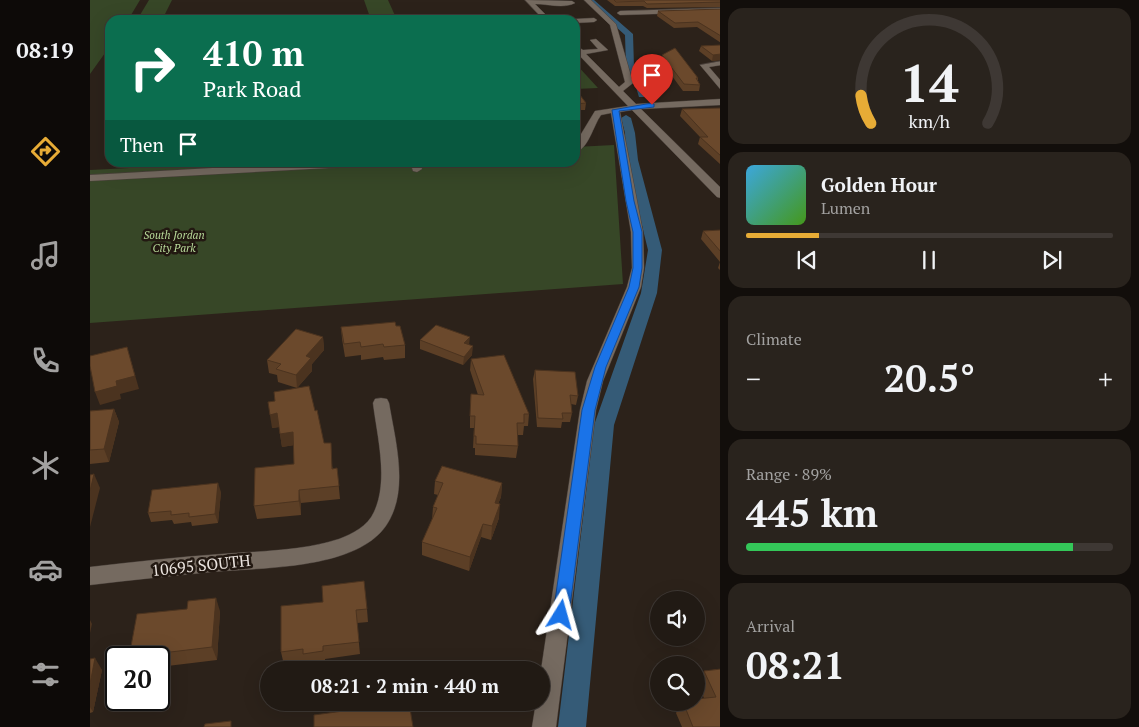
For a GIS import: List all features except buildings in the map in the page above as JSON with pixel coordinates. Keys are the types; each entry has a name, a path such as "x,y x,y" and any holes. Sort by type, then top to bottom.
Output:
{"street":[{"path":"587,0 613,24 629,84 618,91"},
{"path":"529,1 554,4 572,3"},
{"path":"529,1 543,15"},
{"path":"620,13 720,10"},
{"path":"580,21 594,20"},
{"path":"580,50 604,50 594,40"},
{"path":"580,52 720,195"},
{"path":"720,63 704,65 720,88"},
{"path":"580,145 598,113 634,108 720,102"},
{"path":"544,727 588,410 602,362 634,287 638,268 637,232 615,110"},
{"path":"90,178 157,178 288,172 336,167"},
{"name":"10695 SOUTH","path":"90,576 312,554 349,544 375,527 391,488 381,403"}],"green space":[{"path":"90,0 140,0 131,15 105,15 105,53 90,74"},
{"path":"149,0 172,0 164,15 140,15"},
{"path":"364,0 388,0 395,15 369,15"},
{"path":"580,68 598,88 580,89"},
{"name":"South Jordan City Park","path":"614,145 623,284 90,323 90,170 149,167 580,167 580,147"}],"waterway":[{"path":"590,0 629,34 630,67 640,84 642,95"},
{"path":"572,727 604,425 649,293 655,250 632,160 630,133 626,118"}],"route":[{"path":"561,615 588,410 606,353 634,287 638,268 637,232 615,110 652,105"}]}
